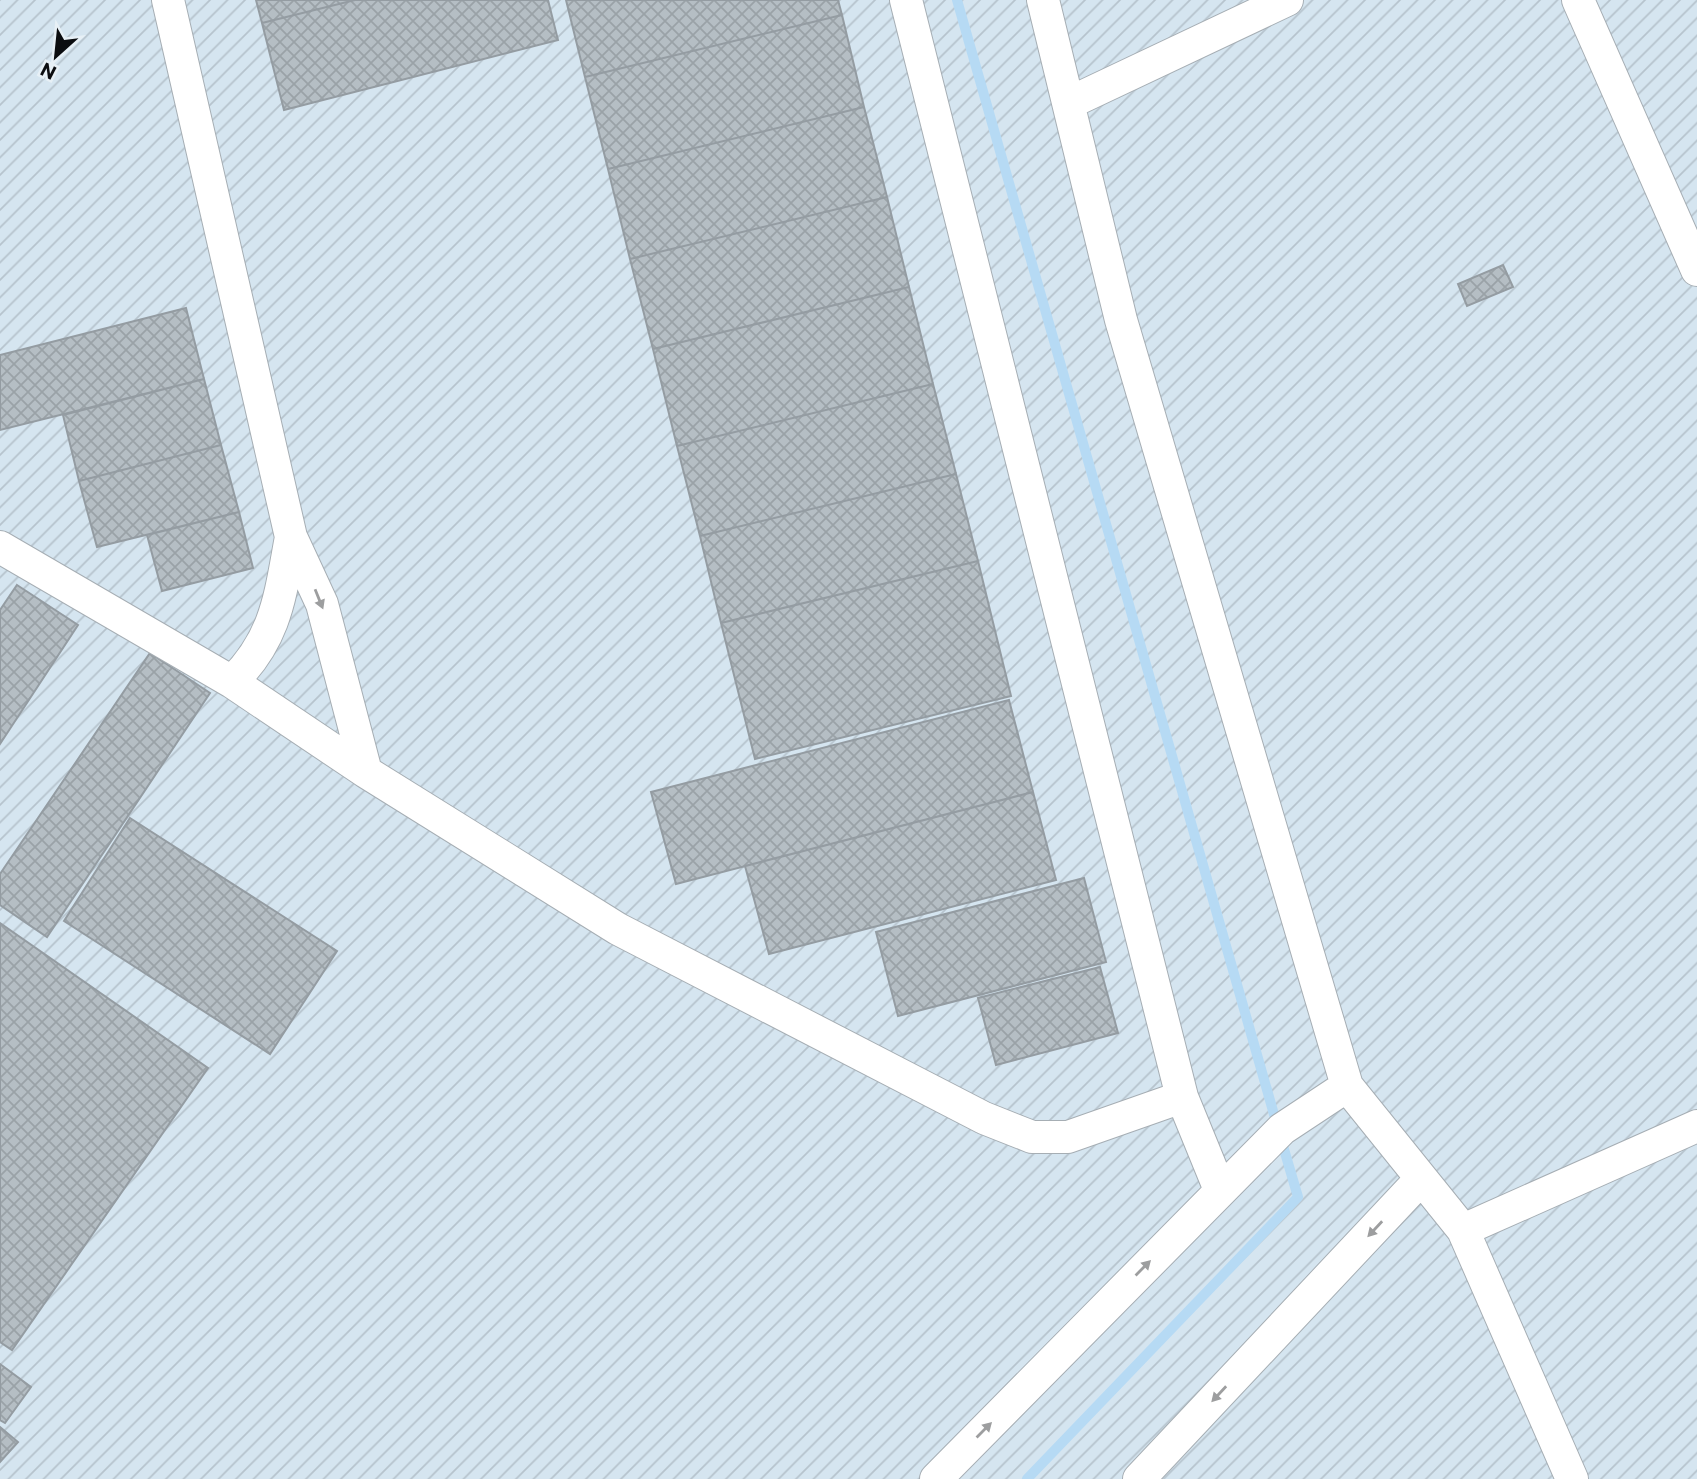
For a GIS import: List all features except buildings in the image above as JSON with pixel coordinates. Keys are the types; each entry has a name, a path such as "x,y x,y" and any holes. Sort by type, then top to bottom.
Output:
{"street":[{"path":"167,0 292,537 322,604 366,772"},
{"path":"906,0 1182,1097 1220,1190"},
{"path":"1043,0 1121,320 1347,1086 1463,1230 1572,1479"},
{"path":"1069,103 1287,0"},
{"path":"1578,0 1697,270"},
{"path":"232,681 254,659 276,614 292,537"},
{"path":"0,547 232,681 366,772 618,929 984,1118 1032,1137 1068,1137 1182,1097"},
{"path":"936,1479 1220,1190 1292,1121 1347,1086"},
{"path":"1463,1230 1697,1126"},
{"path":"1139,1479 1422,1179"}],"shaded area":[{"path":"0,0 1697,0 1697,1479 0,1479"}],"waterway":[{"path":"957,0 1277,1125"},
{"path":"1027,1479 1298,1197 1281,1139"}]}
